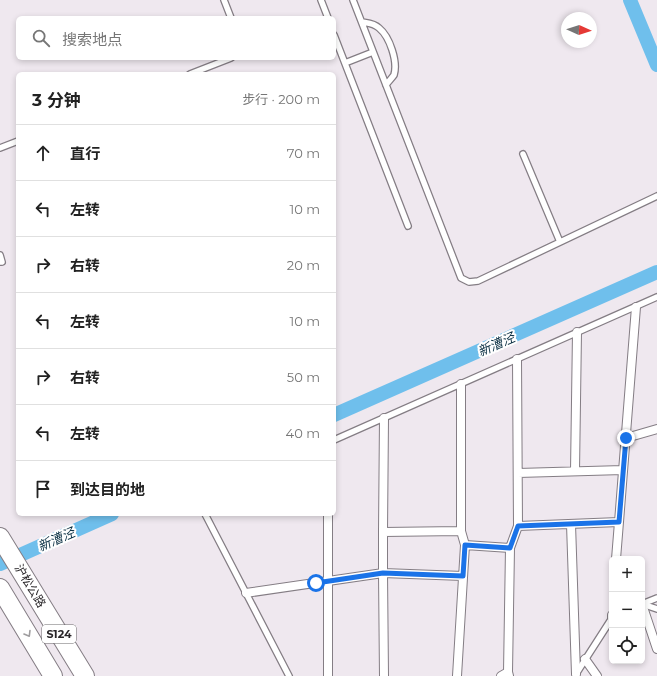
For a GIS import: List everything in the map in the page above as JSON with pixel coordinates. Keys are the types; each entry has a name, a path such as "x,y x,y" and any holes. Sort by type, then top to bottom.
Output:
{"main road":[{"name":"沪松公路","path":"0,538 85,676"},
{"name":"S124","path":"4,594 53,676"}],"street":[{"path":"616,556 636,307"},
{"path":"575,471 577,332"},
{"path":"506,675 510,548 518,526 517,359"},
{"path":"457,676 465,545 461,531 461,384"},
{"path":"384,418 384,676"},
{"path":"626,438 657,429"},
{"path":"518,472 623,470"},
{"path":"328,516 328,676"},
{"path":"518,526 619,522"},
{"path":"571,524 575,675"},
{"path":"383,532 461,531"},
{"path":"465,545 510,548"},
{"path":"246,593 383,573 463,576"},
{"path":"645,613 657,648"},
{"path":"585,659 597,676"}],"lane":[{"path":"224,0 230,16"},
{"path":"321,0 327,16"},
{"path":"353,0 462,278 469,282 478,281 657,196"},
{"path":"362,22 372,23 380,28 390,43 395,64 393,76 386,85"},
{"path":"336,40 408,226"},
{"path":"345,63 373,52"},
{"path":"195,72 226,60"},
{"path":"0,148 16,142"},
{"path":"523,154 560,242"},
{"path":"0,255 2,262 0,262"},
{"path":"336,439 657,297"},
{"path":"206,516 289,676"},
{"path":"657,598 642,604 657,609"},
{"path":"575,675 609,622"}],"waterway":[{"path":"630,0 657,65"},
{"name":"新漕泾","path":"336,414 657,272"},
{"name":"新漕泾","path":"0,564 108,516"}],"route":[{"path":"316,583 383,573 463,576 465,545 510,548 518,526 619,522 626,438"}]}
